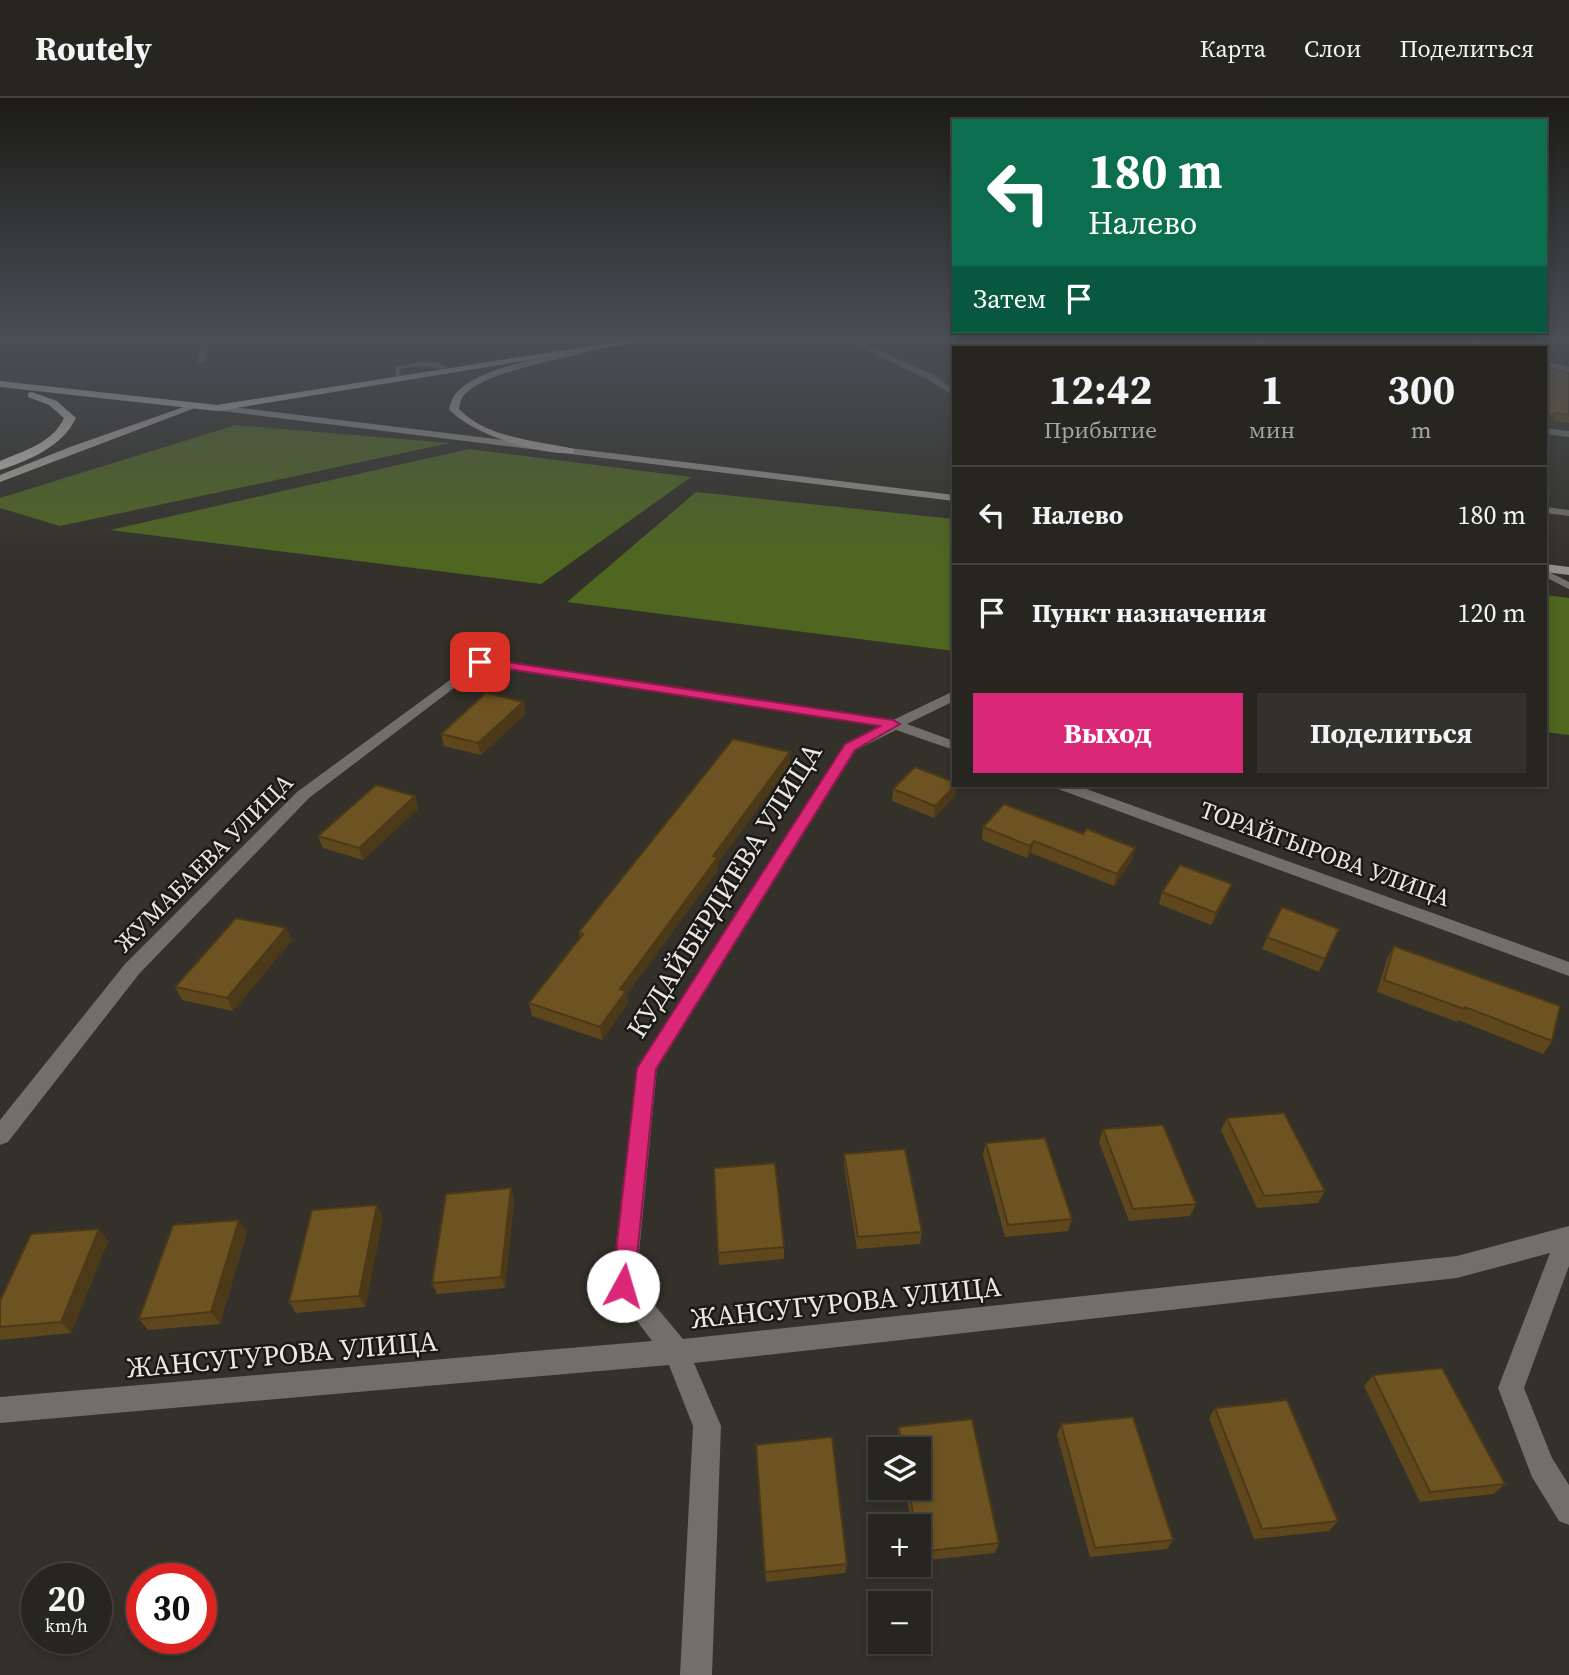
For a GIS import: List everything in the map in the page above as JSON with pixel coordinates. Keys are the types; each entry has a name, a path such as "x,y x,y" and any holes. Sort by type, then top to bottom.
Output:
{"highway":[{"path":"0,467 68,428 70,418 65,413"}],"main road":[{"path":"0,479 110,435 176,413"},
{"path":"255,413 952,498"},
{"path":"456,413 472,425 494,433 571,451"},
{"path":"0,467 127,418"},
{"path":"1547,571 1569,571"}],"street":[{"path":"1547,430 1569,434"},
{"path":"1547,510 1569,513"},
{"name":"ЖУМАБАЕВА УЛИЦА","path":"0,1136 132,969 303,795 480,662 893,724"},
{"name":"КУДАЙБЕРДИЕВА УЛИЦА","path":"696,1675 707,1426 677,1352 623,1286 647,1068 850,747 952,696"},
{"path":"893,724 952,745"},
{"name":"ТОРАЙГЫРОВА УЛИЦА","path":"1067,787 1569,969"},
{"path":"1568,1238 1511,1388 1542,1467 1569,1511"},
{"name":"ЖАНСУГУРОВА УЛИЦА","path":"0,1410 677,1352 1457,1267 1568,1238"}],"lane":[{"path":"1547,572 1569,586"}],"green space":[{"path":"236,425 450,443 60,526 0,508 0,498"},
{"path":"469,449 691,477 541,584 110,530"},
{"path":"696,492 952,519 952,651 567,602"},
{"path":"1547,595 1569,598 1569,735 1547,732"}],"building":[{"path":"1547,413 1569,413 1569,415 1557,413 1547,416"},
{"path":"486,693 523,702 478,743 441,734"},
{"path":"733,739 790,752 713,856 718,857 620,989 626,991 600,1027 529,1003 583,934 579,932"},
{"path":"915,767 952,781 954,787 935,806 893,789"},
{"path":"376,785 415,796 359,848 318,836"},
{"path":"1004,804 1083,834 1087,829 1135,848 1117,874 1034,841 1030,846 983,827"},
{"path":"1180,865 1232,884 1216,913 1162,892"},
{"path":"1282,907 1339,929 1325,959 1267,937"},
{"path":"236,918 286,928 227,998 175,987"},
{"path":"1394,946 1560,1006 1552,1041 1465,1007 1464,1009 1384,980"},
{"path":"1284,1113 1325,1191 1264,1196 1227,1118"},
{"path":"1163,1125 1196,1204 1133,1209 1103,1129"},
{"path":"1045,1138 1072,1219 1008,1225 986,1143"},
{"path":"905,1149 922,1232 858,1237 844,1154"},
{"path":"775,1163 784,1247 718,1253 714,1168"},
{"path":"511,1188 501,1277 432,1283 446,1194"},
{"path":"377,1205 359,1296 289,1302 312,1210"},
{"path":"239,1220 211,1312 139,1319 173,1225"},
{"path":"99,1229 61,1322 0,1327 0,1301 31,1234"},
{"path":"1442,1368 1505,1484 1430,1492 1373,1375"},
{"path":"1287,1400 1338,1521 1262,1529 1215,1408"},
{"path":"1133,1417 1173,1540 1095,1548 1061,1424"},
{"path":"972,1419 999,1543 931,1551 931,1514 913,1514 911,1500 931,1500 931,1437 900,1437 899,1427"},
{"path":"832,1437 847,1564 765,1572 756,1445"}],"route":[{"path":"480,662 893,724 850,747 647,1068 623,1286"}]}
